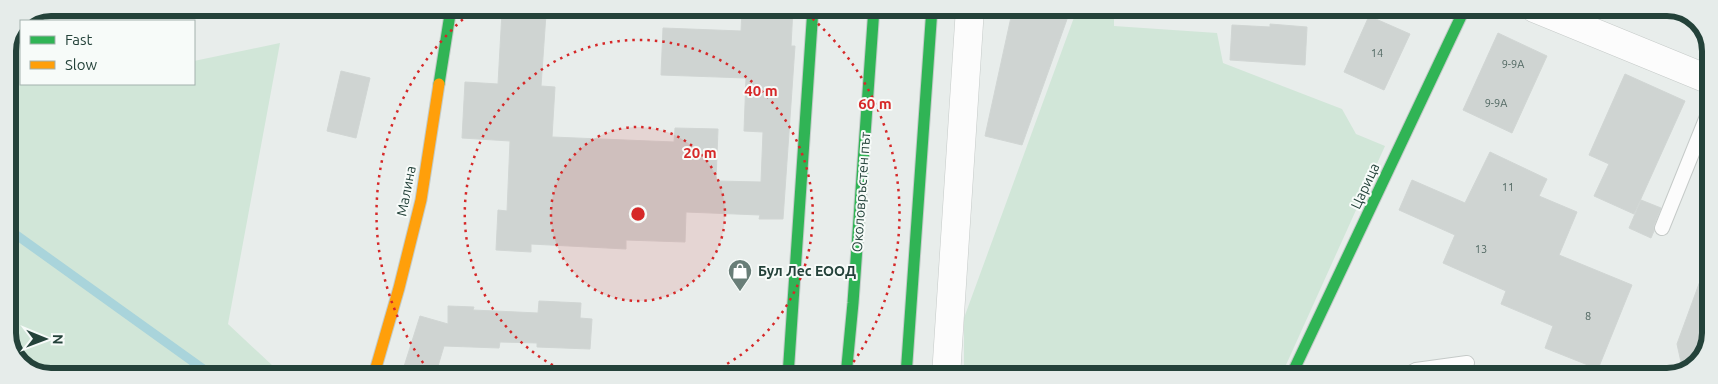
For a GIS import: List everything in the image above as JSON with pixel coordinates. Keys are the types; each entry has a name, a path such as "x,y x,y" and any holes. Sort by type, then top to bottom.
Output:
{"main road":[{"name":"Малина","path":"376,368 399,288 421,200 450,16"},
{"path":"789,368 812,16"},
{"name":"Околовръстен път","path":"847,368 873,16"},
{"path":"907,368 931,16"},
{"name":"Царица","path":"1296,368 1461,16"}],"street":[{"path":"947,368 969,16"},
{"path":"1554,16 1702,77"}],"lane":[{"path":"1662,228 1702,129"},
{"path":"1431,368 1467,363"}],"green space":[{"path":"1075,16 1114,16 1114,26 1217,33 1223,63 1342,109 1356,134 1385,146 1285,368 964,368 964,318"},
{"path":"43,17 50,20 36,20 38,19"},
{"path":"20,36 20,85 195,85 195,61 280,43 228,324 273,366 279,368 51,368 38,365 25,356 19,346 16,335 16,51"}],"building":[{"path":"502,16 546,16 541,86 555,87 552,137 674,142 675,128 718,129 716,181 761,182 763,132 744,131 746,78 661,75 663,28 741,31 742,16 793,16 791,46 795,46 783,219 759,219 760,215 686,212 685,242 626,240 626,249 531,244 531,252 496,250 498,210 507,211 510,141 462,138 465,82 498,84"},
{"path":"1011,16 1068,16 1022,145 985,136"},
{"path":"1369,16 1410,34 1384,90 1344,72"},
{"path":"1270,24 1307,27 1305,65 1230,60 1232,25 1270,27"},
{"path":"1498,33 1547,56 1512,133 1463,110"},
{"path":"341,71 370,78 356,138 327,131"},
{"path":"1625,74 1685,101 1634,214 1594,196 1609,164 1589,155"},
{"path":"1490,152 1547,179 1539,196 1577,212 1559,255 1632,285 1598,368 1545,348 1553,326 1501,304 1506,291 1443,263 1455,235 1399,210 1412,180 1465,203"},
{"path":"1641,200 1661,208 1651,238 1629,228"},
{"path":"1702,276 1702,333 1700,344 1693,356 1682,364 1677,344"},
{"path":"539,301 581,303 580,318 592,319 590,349 537,347 537,343 500,342 499,348 444,346 437,368 404,368 420,316 448,324 448,306 474,307 473,310 538,313"}],"waterway":[{"path":"16,235 202,368"}],"traffic: fast":[{"path":"439,84 450,16"},
{"path":"789,368 812,16"},
{"path":"847,368 873,16"},
{"path":"907,368 931,16"},
{"path":"1295,368 1461,16"}],"traffic: slow":[{"path":"376,368 399,288 421,200 439,84"}],"place":[{"name":"Бул Лес ЕООД","path":"740,292"}]}
